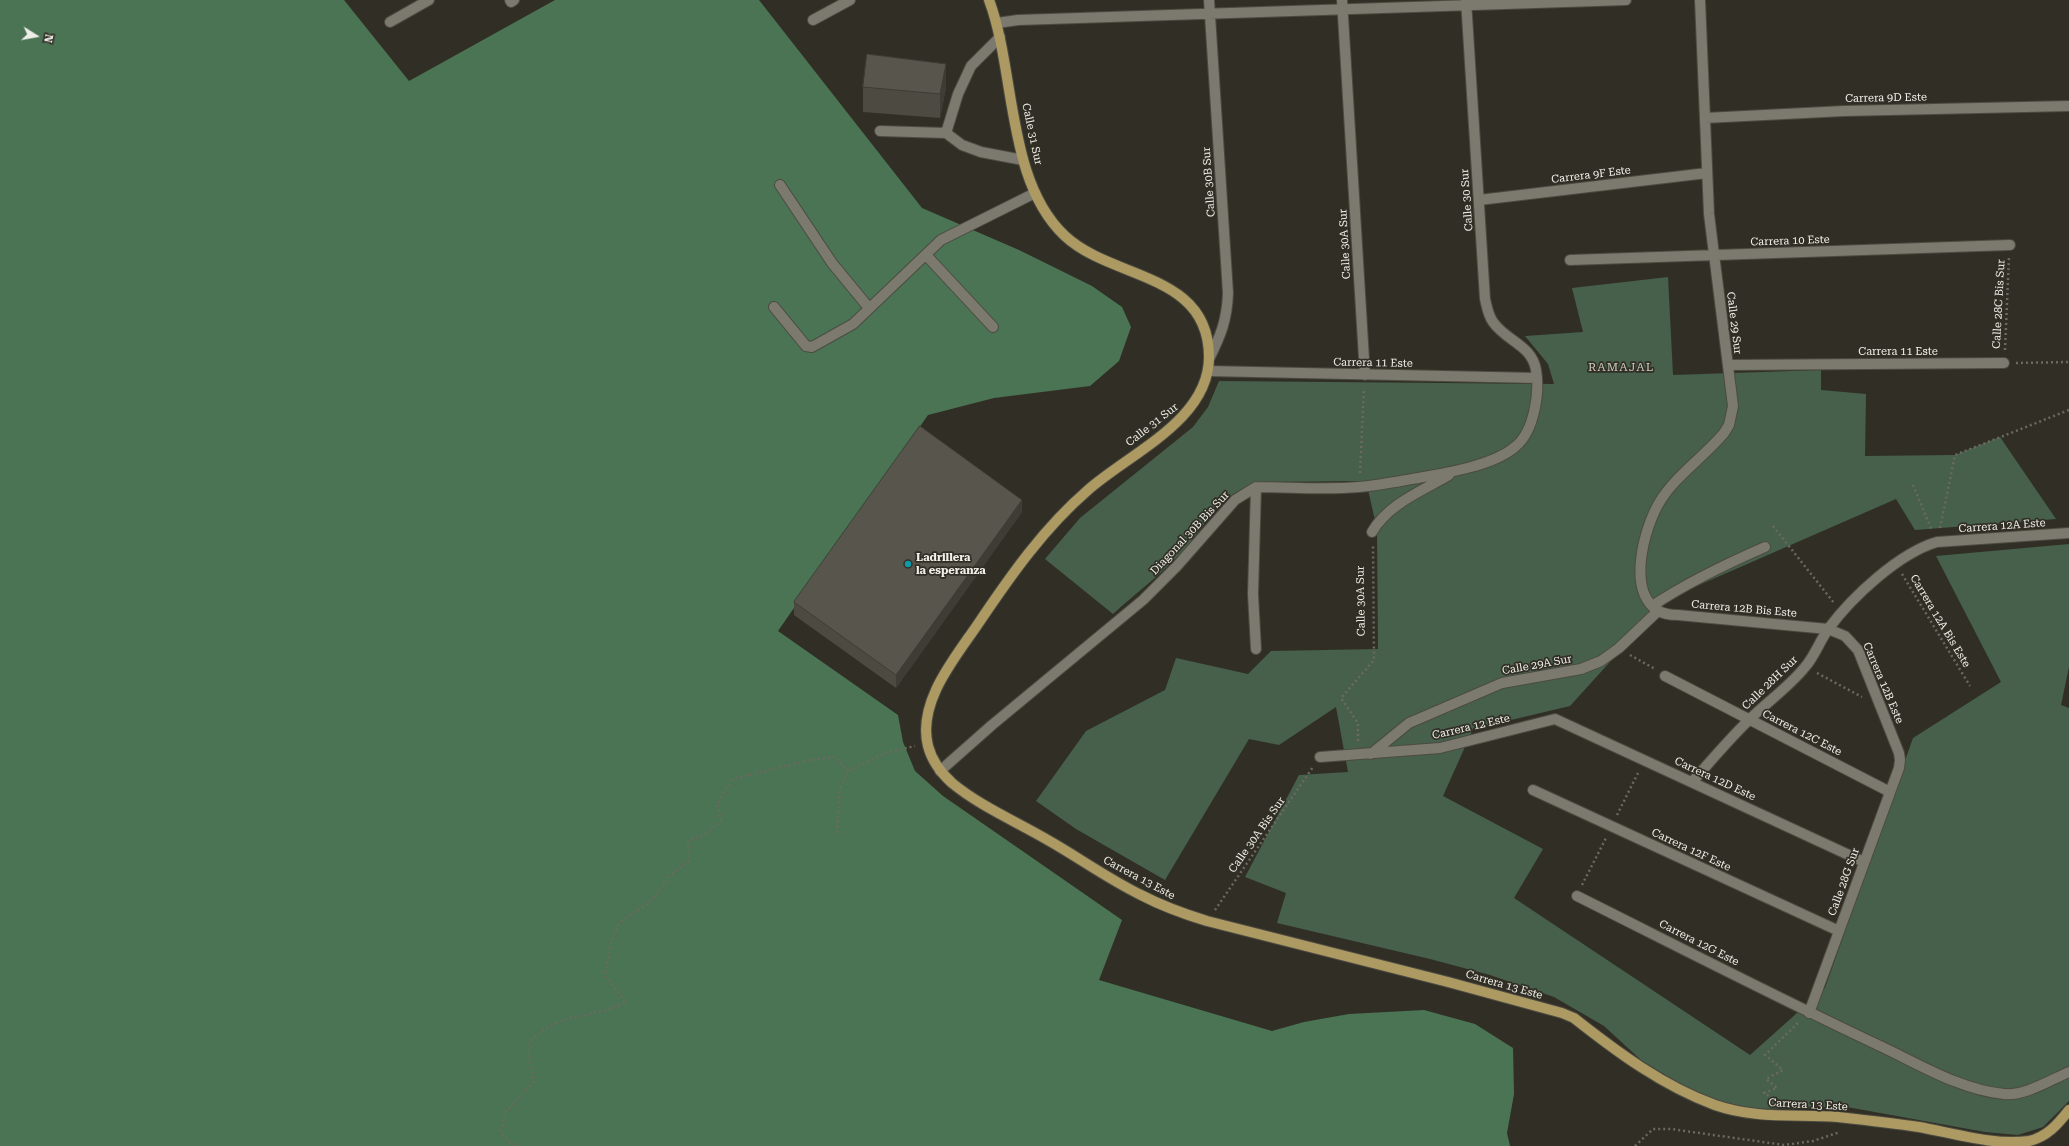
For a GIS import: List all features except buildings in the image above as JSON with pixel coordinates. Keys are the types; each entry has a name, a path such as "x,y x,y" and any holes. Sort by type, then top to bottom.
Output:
{"main road":[{"name":"Calle 31 Sur","path":"940,771 932,758 927,744 926,727 928,714 941,681 1026,555 1058,518 1091,487 1184,417 1200,396 1208,371 1209,359 1208,346 1203,327 1194,310 1186,301 1165,286 1093,254 1066,237 1046,211 1036,193 1023,160 1000,37 989,0"},
{"name":"Carrera 13 Este","path":"940,771 964,792 1139,894 1170,908 1207,921 1441,980 1574,1018 1662,1080 1699,1099 1731,1110 1751,1114 1836,1117 1918,1127 1988,1140 2011,1142 2030,1141 2045,1135 2058,1124 2069,1110"}],"street":[{"path":"390,22 430,0"},
{"path":"813,20 850,0"},
{"name":"Calle 30B Sur","path":"1209,0 1228,293 1227,314 1222,334 1209,359"},
{"path":"997,23 1018,20 1210,14 1343,5 1626,0"},
{"name":"Calle 29 Sur","path":"1655,609 1642,592 1639,576 1641,558 1649,528 1663,497 1714,445 1729,425 1733,406 1713,256 1704,118 1700,0"},
{"name":"Calle 30 Sur","path":"1466,3 1487,310 1493,322 1530,354 1535,362 1537,378"},
{"name":"Calle 30A Sur","path":"1343,5 1365,374"},
{"path":"946,133 958,94 971,66 1000,37"},
{"name":"Carrera 9D Este","path":"1704,118 1844,111 2069,106"},
{"path":"880,131 946,133 962,145 981,152 1023,160"},
{"name":"Carrera 9F Este","path":"1479,200 1707,173"},
{"path":"780,185 832,263 869,308"},
{"path":"774,307 806,346 812,347 853,324 941,240 1036,193"},
{"name":"Carrera 10 Este","path":"1570,260 2010,246"},
{"path":"926,255 993,327"},
{"name":"Carrera 11 Este","path":"1728,365 2004,363"},
{"name":"Carrera 11 Este","path":"1208,371 1537,378"},
{"path":"1256,649 1253,594 1256,487 1359,488 1454,472 1488,462 1516,447 1526,436 1532,422 1537,378"},
{"path":"1372,532 1380,519 1392,509 1454,472"},
{"name":"Diagonal 30B Bis Sur","path":"940,771 998,720 1143,600 1177,566 1235,500 1256,487"},
{"name":"Carrera 12A Este","path":"1937,542 2069,533"},
{"name":"Calle 28H Sur","path":"1692,782 1749,720 1806,667 1828,629 1851,602 1895,563 1924,546 1937,542"},
{"name":"Calle 29A Sur","path":"1371,754 1409,723 1502,683 1581,669 1601,661 1619,648 1672,592 1711,571 1765,548"},
{"name":"Carrera 12B Bis Este","path":"1655,609 1678,615 1828,629"},
{"name":"Carrera 12B Este","path":"1828,629 1845,636 1858,650 1900,760"},
{"name":"Carrera 12C Este","path":"1665,676 1890,792"},
{"name":"Carrera 12 Este","path":"1320,757 1440,748 1555,719"},
{"name":"Carrera 12D Este","path":"1555,719 1864,862"},
{"name":"Calle 28G Sur","path":"1809,1013 1890,792 1900,760"},
{"name":"Carrera 12F Este","path":"1533,790 1839,931"},
{"name":"Carrera 12G Este","path":"1577,896 1809,1013"},
{"path":"1809,1013 1957,1082 1988,1092 2006,1094 2027,1090 2069,1072"}],"path":[{"name":"Calle 28C Bis Sur","path":"2004,363 2010,246"},
{"path":"2004,363 2069,362"},
{"path":"1359,488 1365,374"},
{"path":"1937,542 1955,455 2068,412 2069,410"},
{"path":"1914,485 1937,542"},
{"path":"1773,526 1841,613"},
{"name":"Calle 30A Sur","path":"1358,755 1358,723 1341,698 1374,660 1372,532"},
{"name":"Carrera 12A Bis Este","path":"1895,563 1970,686"},
{"path":"1619,648 1665,676"},
{"path":"1806,667 1881,707"},
{"path":"837,832 840,790 848,771 886,753 927,744"},
{"path":"520,1146 510,1143 501,1132 505,1113 534,1081 527,1045 542,1030 566,1020 611,1010 626,1002 605,976 611,941 620,922 647,904 658,893 669,877 689,860 688,841 704,835 722,821 717,804 733,779 810,760 834,757 848,771"},
{"name":"Calle 30A Bis Sur","path":"1207,921 1320,757"},
{"path":"1778,1101 1764,1093 1777,1088 1766,1079 1783,1070 1765,1055 1797,1024 1792,1004"},
{"path":"1635,1146 1653,1130 1671,1129 1784,1145 1813,1141 1842,1131"}],"green space":[{"path":"0,0 344,0 409,81 555,0 759,0 922,208 1019,250 1092,286 1122,307 1131,327 1119,361 1090,386 994,398 928,415 778,631 898,715 903,742 915,771 943,796 1122,920 1099,980 1272,1031 1304,1022 1349,1014 1424,1010 1475,1024 1513,1048 1514,1094 1507,1133 1510,1146 0,1146"},
{"path":"1668,277 1673,375 1821,370 1821,390 1866,394 1865,456 1955,455 2000,437 2056,519 1915,530 1896,499 1667,599 1570,706 1473,729 1443,796 1543,849 1514,898 1750,1055 1825,988 1913,738 2001,682 1936,556 2069,544 2069,667 2061,705 2069,708 2069,1101 2043,1127 2018,1135 1985,1132 1847,1107 1754,1109 1715,1100 1683,1086 1641,1060 1604,1026 1554,997 1490,975 1430,959 1277,923 1286,893 1245,877 1299,775 1348,772 1336,707 1279,745 1249,739 1165,880 1076,829 1036,801 1086,731 1165,690 1176,658 1248,674 1271,651 1378,649 1377,529 1366,481 1263,482 1248,486 1224,501 1180,554 1113,614 1045,559 1080,518 1193,427 1208,407 1219,381 1554,384 1548,364 1525,336 1583,332 1572,288"}],"place":[{"name":"Ladrillera la esperanza","path":"908,564"}],"district":[{"name":"RAMAJAL","path":"1621,367"}]}
